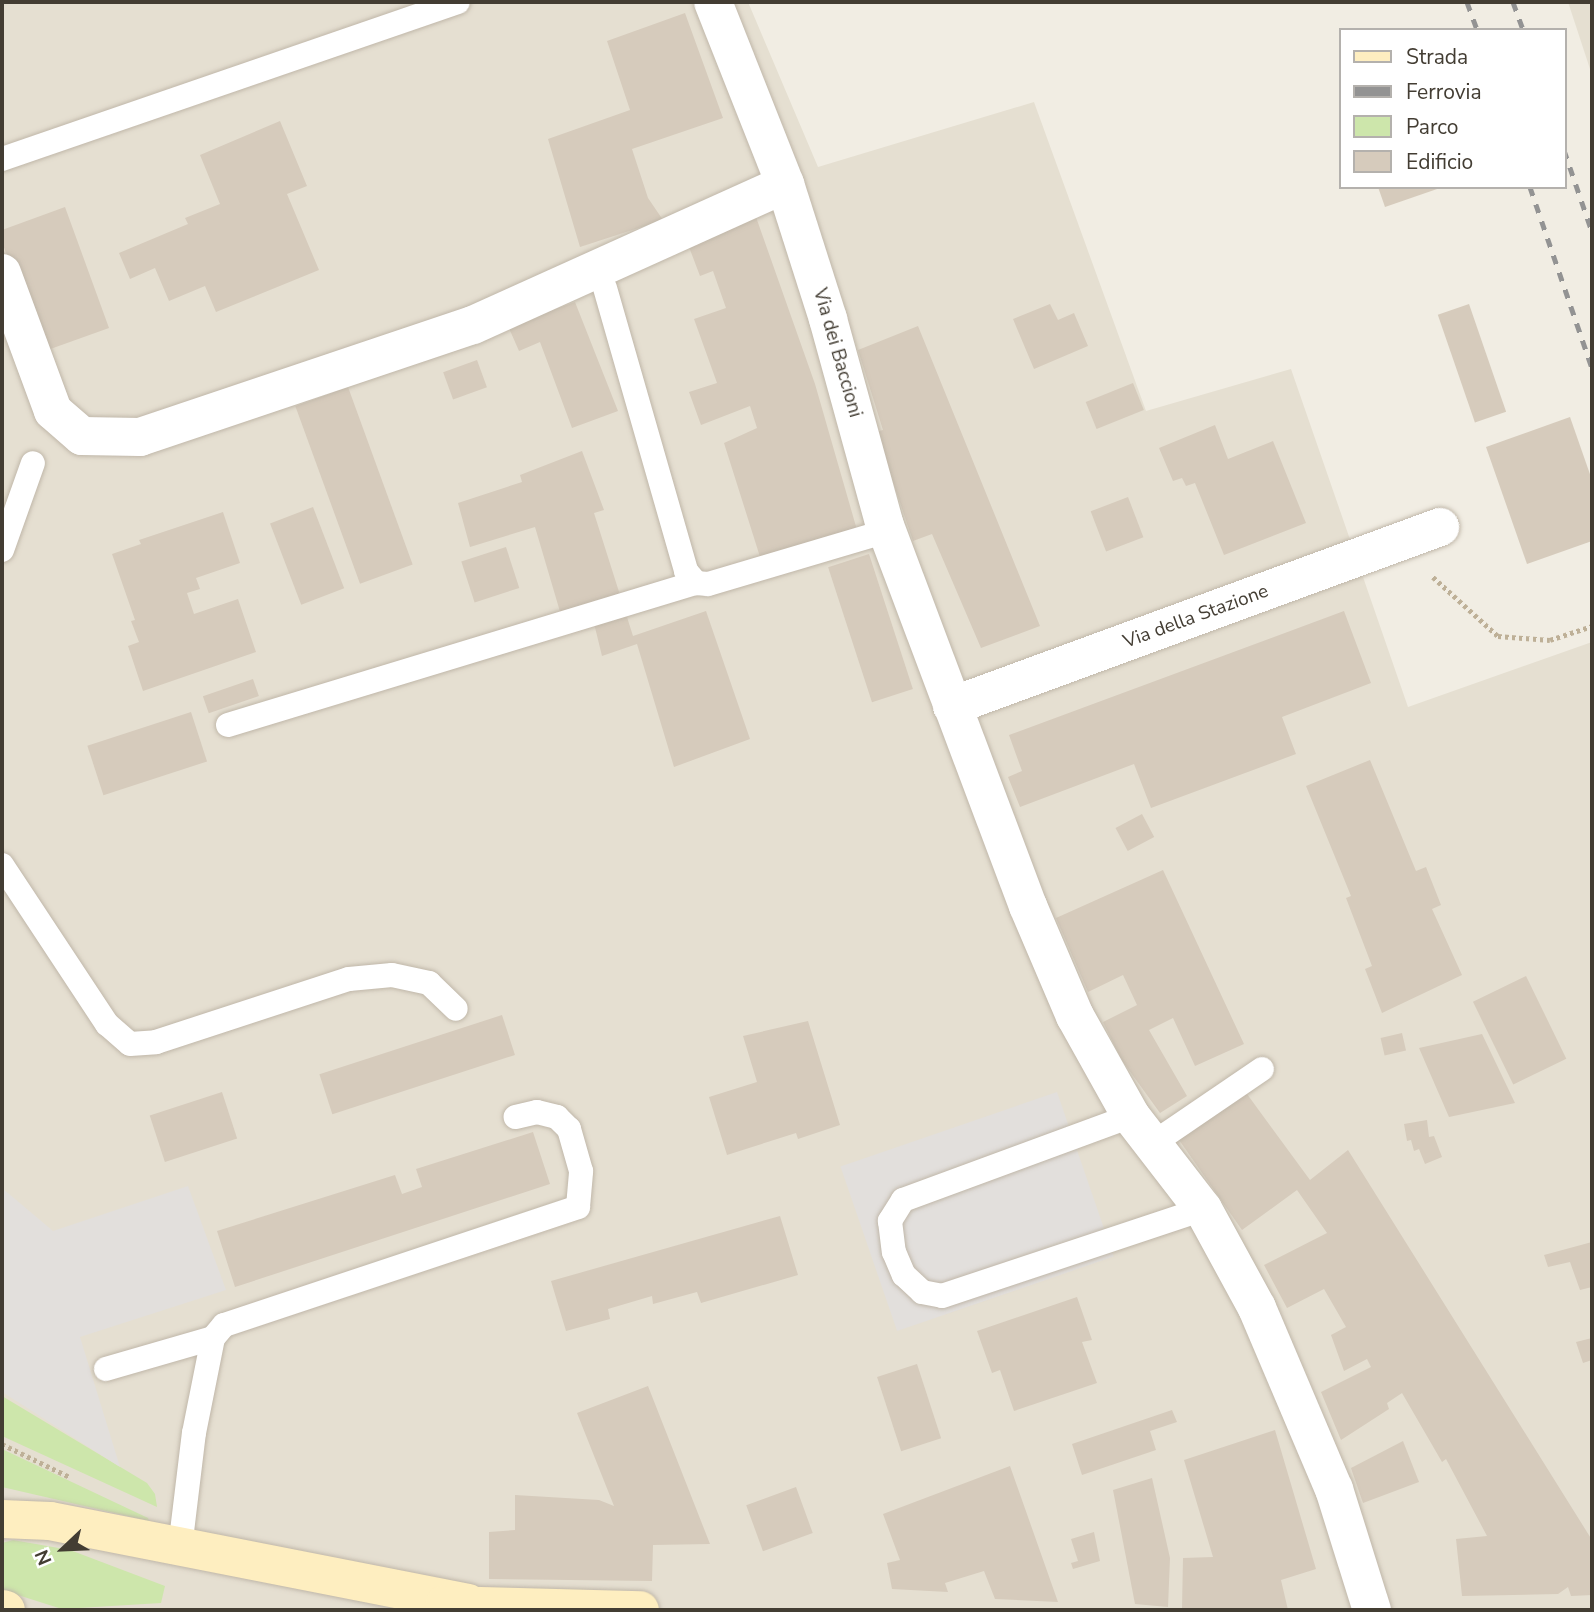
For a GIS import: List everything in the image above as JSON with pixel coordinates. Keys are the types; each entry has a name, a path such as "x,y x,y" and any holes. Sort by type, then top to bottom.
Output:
{"street":[{"name":"Via dei Baccioni","path":"713,2 785,184 887,531 952,706 1075,1016 1141,1130 1203,1209 1257,1308 1334,1489 1371,1610"},
{"path":"2,273 53,411 82,436 140,437 473,325 785,184"},
{"name":"Via della Stazione","path":"952,706 1440,527"},
{"path":"2,1507 50,1521 180,1548 468,1603"},
{"path":"2,1519 50,1521"},
{"path":"382,1610 468,1603 640,1610"}],"lane":[{"path":"2,159 458,2"},
{"path":"606,288 686,571 696,583"},
{"path":"2,550 33,463"},
{"path":"229,725 696,583 708,584 887,531"},
{"path":"2,865 107,1024 130,1044 156,1042 349,979 392,975 429,983 456,1009"},
{"path":"1203,1209 942,1296 922,1292 904,1275 894,1252 890,1221 903,1200 1141,1130 1262,1069"},
{"path":"106,1369 214,1338 234,1319 578,1207 581,1171 569,1129 557,1117 537,1112 516,1117"},
{"path":"180,1548 194,1433 214,1338"}],"path":[{"path":"1396,543 1498,636 1550,640 1592,626"}],"shaded area":[{"path":"2,2 748,2 818,167 1034,102 1146,411 1291,369 1408,707 1592,642 1592,1610 2,1610"},
{"path":"1568,2 1592,2 1592,75"},
{"path":"1057,1092 1114,1257 897,1331 840,1167"},
{"path":"188,1186 226,1290 80,1337 120,1467 2,1392 2,1188 53,1231"}],"green space":[{"path":"2,1396 147,1483 155,1494 157,1507 2,1436"},
{"path":"2,1449 148,1518 149,1521 2,1487"},
{"path":"13,1540 70,1550 165,1586 161,1603 62,1609 2,1590 2,1543"}],"building":[{"path":"685,13 723,118 632,149 648,198 663,220 580,247 548,139 630,110 607,41"},
{"path":"280,121 307,186 287,194 319,270 216,312 205,286 169,301 155,268 130,279 119,253 188,224 185,218 220,204 200,155"},
{"path":"1379,189 1437,189 1385,207"},
{"path":"65,207 109,328 42,352 2,242 2,230"},
{"path":"756,217 815,384 857,530 761,560 724,443 757,428 750,406 701,425 689,392 717,383 694,319 726,308 713,271 700,276 689,247"},
{"path":"575,302 618,411 572,428 540,342 519,351 508,326"},
{"path":"1050,304 1058,320 1074,313 1088,346 1034,369 1013,319"},
{"path":"1469,304 1506,412 1475,423 1438,315"},
{"path":"918,326 1040,626 981,648 932,534 913,541 876,432 883,430 858,350"},
{"path":"477,360 487,387 453,400 443,372"},
{"path":"1133,383 1144,410 1097,429 1086,402"},
{"path":"348,387 413,565 360,584 295,406"},
{"path":"1570,417 1592,480 1592,541 1527,564 1486,447"},
{"path":"1215,425 1228,459 1273,441 1306,523 1224,555 1195,483 1186,486 1182,478 1173,481 1159,448"},
{"path":"582,451 604,510 594,513 633,636 706,611 750,739 674,767 637,644 602,656 590,607 561,615 535,527 470,547 458,503 522,482 520,475"},
{"path":"1128,497 1143,537 1106,551 1091,511"},
{"path":"313,507 344,588 301,605 270,523"},
{"path":"223,512 240,563 196,578 200,589 187,593 194,614 238,599 256,652 143,691 128,646 139,642 131,621 135,620 112,554 141,544 139,540"},
{"path":"506,547 519,588 475,602 461,562"},
{"path":"869,554 913,689 872,702 828,567"},
{"path":"1344,611 1371,683 1282,717 1296,754 1151,808 1134,764 1020,807 1008,777 1022,771 1009,735"},
{"path":"253,679 259,696 209,713 203,696"},
{"path":"191,712 207,761 103,795 87,746"},
{"path":"1370,760 1416,871 1426,867 1441,905 1432,909 1462,975 1382,1013 1365,969 1372,966 1346,898 1351,896 1306,786"},
{"path":"1142,814 1154,837 1128,851 1116,828"},
{"path":"1163,870 1244,1044 1195,1066 1173,1018 1149,1030 1187,1096 1160,1113 1121,1059 1103,1022 1137,1005 1123,975 1088,992 1056,918"},
{"path":"1526,976 1566,1059 1513,1085 1473,1002"},
{"path":"502,1015 515,1055 332,1114 319,1074"},
{"path":"808,1021 840,1125 798,1139 796,1133 727,1155 709,1097 757,1082 743,1036"},
{"path":"1402,1033 1406,1051 1385,1055 1381,1038"},
{"path":"1482,1034 1515,1103 1449,1117 1419,1048"},
{"path":"222,1092 237,1139 165,1162 150,1115"},
{"path":"1247,1094 1310,1180 1348,1150 1592,1540 1592,1595 1571,1596 1568,1587 1558,1594 1462,1596 1456,1539 1487,1536 1446,1459 1442,1462 1402,1393 1387,1403 1389,1409 1341,1440 1321,1392 1371,1367 1367,1359 1344,1371 1331,1335 1346,1327 1324,1289 1287,1308 1264,1265 1327,1233 1297,1190 1242,1230 1177,1137"},
{"path":"1427,1120 1429,1137 1434,1136 1442,1157 1425,1164 1419,1149 1414,1151 1411,1140 1407,1141 1404,1124"},
{"path":"533,1132 550,1184 235,1287 217,1231 395,1175 402,1194 422,1187 416,1169"},
{"path":"780,1216 798,1275 701,1303 697,1292 653,1304 652,1296 608,1309 610,1319 566,1331 551,1281"},
{"path":"1592,1242 1592,1287 1580,1290 1570,1262 1548,1267 1544,1255"},
{"path":"1077,1297 1092,1340 1082,1342 1097,1383 1014,1411 1000,1370 992,1373 977,1331"},
{"path":"1592,1338 1592,1360 1583,1363 1576,1342"},
{"path":"917,1364 941,1438 901,1451 877,1377"},
{"path":"648,1386 710,1544 653,1545 652,1581 489,1579 489,1532 515,1530 515,1495 599,1500 614,1506 577,1413"},
{"path":"1172,1410 1177,1422 1150,1431 1156,1450 1082,1475 1072,1444"},
{"path":"1275,1430 1316,1569 1281,1580 1288,1610 1182,1608 1183,1558 1213,1557 1184,1460"},
{"path":"1403,1441 1419,1482 1363,1503 1351,1468"},
{"path":"1010,1466 1058,1602 995,1599 984,1571 945,1583 948,1592 892,1589 887,1563 900,1560 883,1514"},
{"path":"1152,1478 1170,1558 1168,1607 1135,1604 1113,1490"},
{"path":"796,1487 813,1533 763,1551 746,1505"},
{"path":"1094,1532 1100,1561 1073,1569 1071,1563 1078,1561 1071,1539"}],"railway":[{"path":"1467,2 1476,28"},
{"path":"1513,2 1522,28"},
{"path":"1566,156 1592,232"},
{"path":"1531,189 1592,368"}]}
